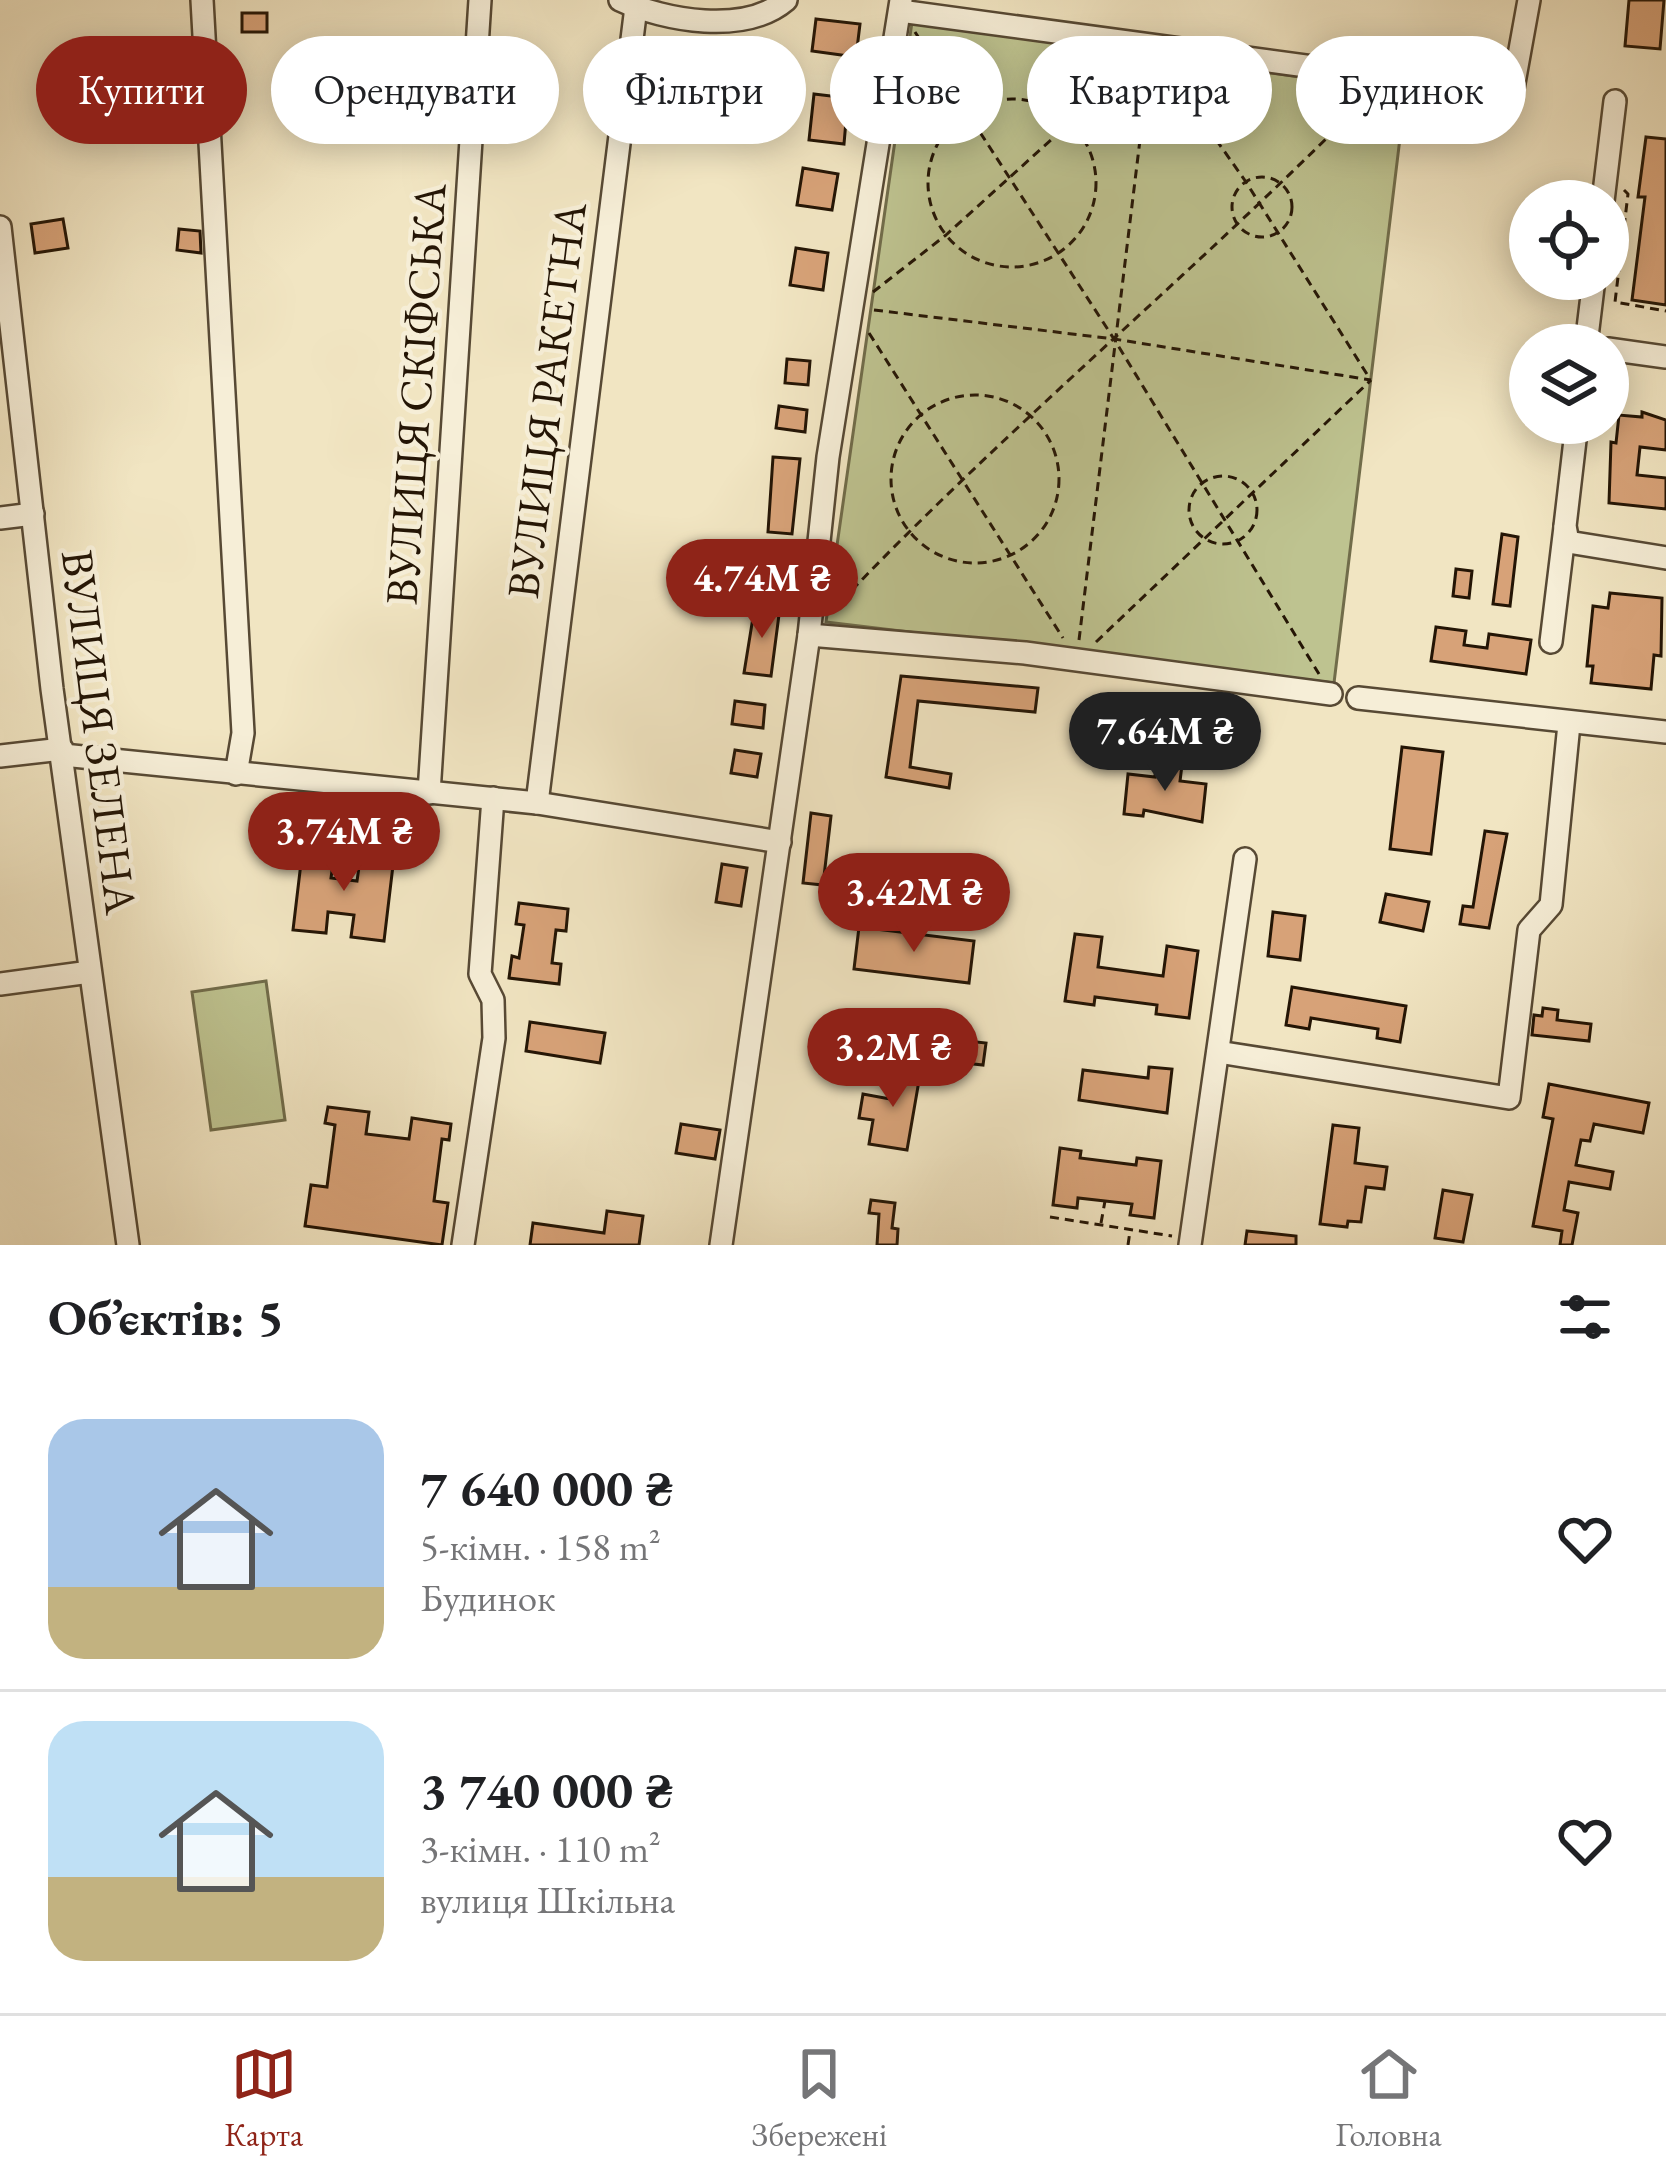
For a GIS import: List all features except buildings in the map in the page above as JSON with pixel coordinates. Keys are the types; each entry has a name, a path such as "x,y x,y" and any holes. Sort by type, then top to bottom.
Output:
{"street":[{"path":"202,0 243,733 236,774"},
{"name":"ВУЛИЦЯ СКІФСЬКА","path":"429,793 480,0"},
{"path":"628,3 723,21 761,15 786,0"},
{"path":"1522,36 1528,0"},
{"name":"ВУЛИЦЯ РАКЕТНА","path":"537,803 628,3"},
{"path":"721,1245 809,635 828,457 901,6 1080,36"},
{"path":"1605,180 1615,101"},
{"name":"ВУЛИЦЯ ЗЕЛЕНА","path":"0,227 62,752 128,1245"},
{"path":"1629,352 1666,357"},
{"path":"1552,642 1575,444"},
{"path":"0,518 33,514"},
{"path":"1565,526 1568,542 1584,548 1666,558"},
{"path":"809,635 1077,660 1331,694"},
{"path":"1358,698 1666,732"},
{"path":"1218,1052 1509,1098 1529,930 1551,905 1569,724"},
{"path":"0,756 62,752 537,803 780,842"},
{"path":"463,1245 494,1038 494,1000 480,974 493,799"},
{"path":"1191,1242 1245,859"},
{"path":"0,984 90,972"}],"path":[{"path":"901,6 921,36"},
{"path":"939,144 928,171 929,201 946,235 975,258 1004,267 1034,264 1060,252 1082,230 1096,189 1094,160 1084,144"},
{"path":"991,144 1331,694"},
{"path":"853,307 946,235 1047,144"},
{"path":"1077,660 1139,144"},
{"path":"1219,144 1371,380"},
{"path":"809,635 961,480 1260,206 1321,144"},
{"path":"1606,170 1628,194 1615,302 1666,311"},
{"path":"1262,177 1281,184 1290,195 1292,212 1277,233 1261,237 1238,226 1232,202 1246,182 1262,177"},
{"path":"853,307 1114,339 1371,380"},
{"path":"853,307 1077,660"},
{"path":"1077,660 1371,380"},
{"path":"975,395 1004,400 1030,415 1054,450 1058,494 1040,532 1010,555 961,562 934,552 909,530 892,494 892,465 902,437 920,416 946,400 975,395"},
{"path":"1228,476 1252,493 1256,520 1238,541 1219,544 1204,539 1188,514 1191,496 1202,482 1228,476"},
{"path":"1101,1225 1105,1201"},
{"path":"1050,1216 1191,1242"},
{"path":"1128,1245 1130,1230"}],"green space":[{"path":"912,22 1027,38 1027,144 1272,144 1272,73 1296,77 1296,144 1399,144 1334,683 826,622 895,144 1003,144 1003,36 910,36"},
{"path":"266,981 285,1120 211,1130 192,992"}]}
